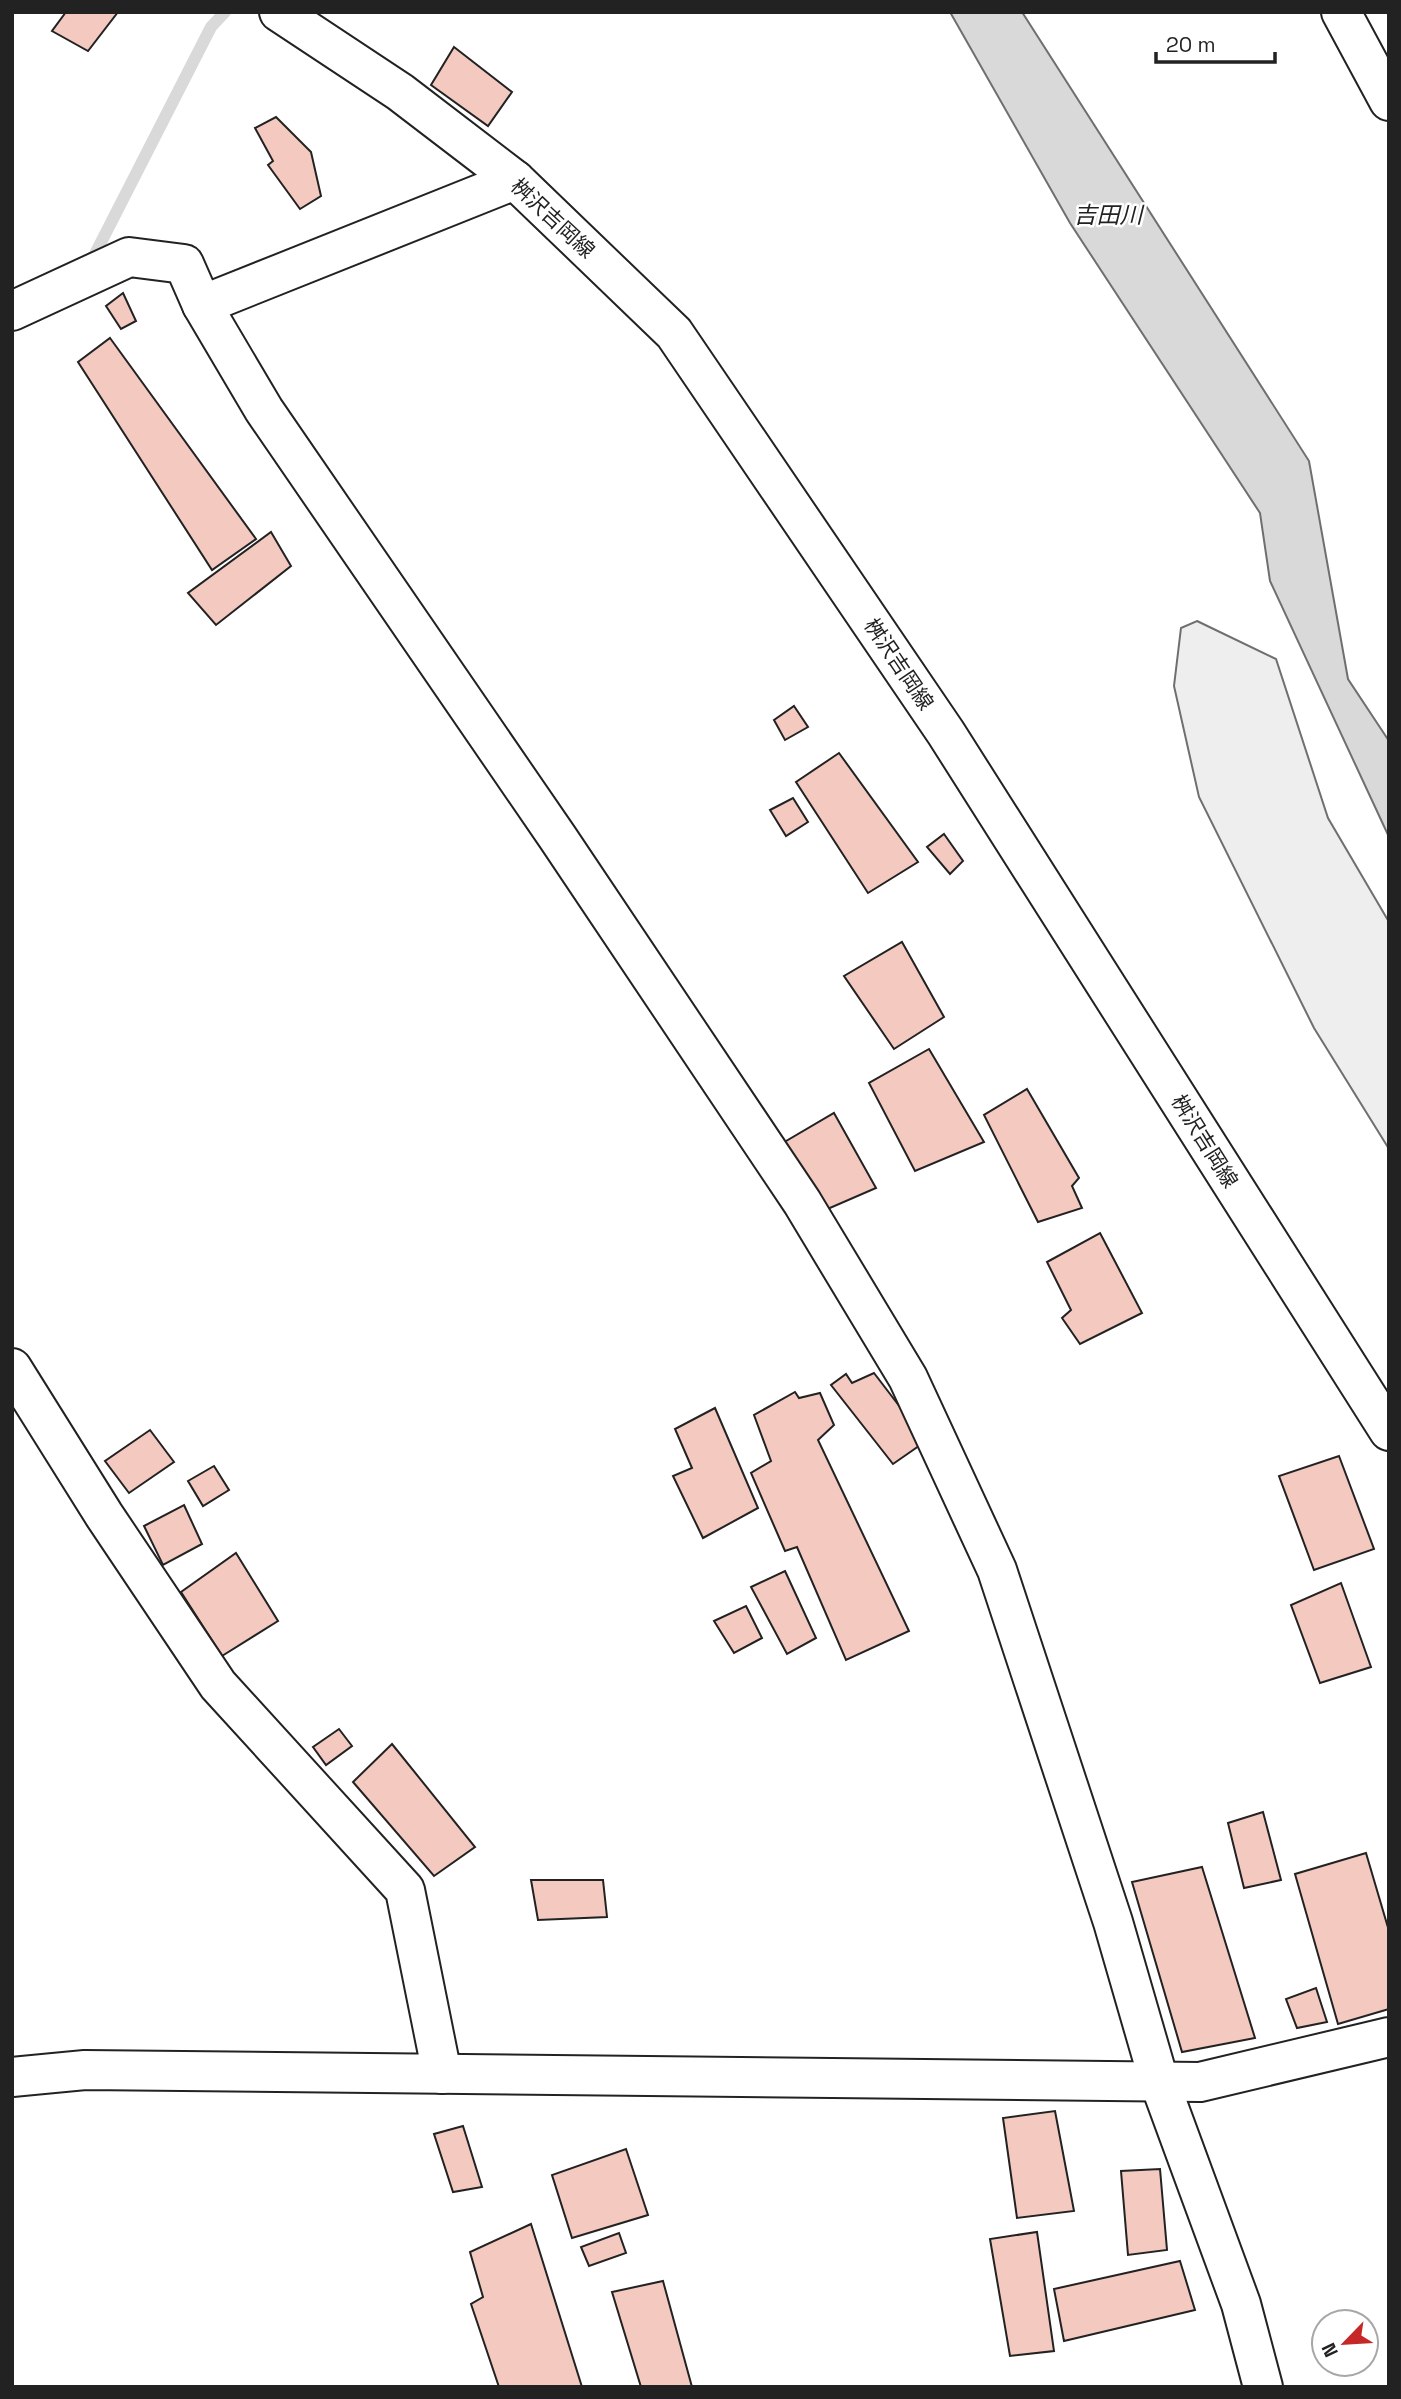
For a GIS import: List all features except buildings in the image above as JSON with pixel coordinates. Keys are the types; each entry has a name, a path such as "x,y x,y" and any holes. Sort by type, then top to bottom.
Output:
{"street":[{"name":"桝沢吉岡線","path":"279,12 400,92 515,180 674,333 946,733 1389,1430"},
{"path":"1341,12 1389,101"},
{"path":"202,305 515,180"},
{"path":"12,311 129,257 184,264 202,305 264,410 558,838 802,1202 908,1378 997,1570 1113,1922 1159,2081 1241,2304 1263,2387"},
{"path":"12,1368 104,1515 218,1685 405,1890 442,2074"},
{"path":"12,2077 85,2070 1200,2082 1389,2037"}],"shaded area":[{"path":"1197,621 1276,659 1328,818 1389,922 1389,1149 1314,1028 1199,797 1174,686 1181,628"}],"water":[{"name":"吉田川","path":"950,12 1022,12 1309,461 1348,679 1389,741 1389,837 1270,581 1260,513 1070,223"}],"waterway":[{"path":"87,261 94,256 211,27 225,12"}]}
